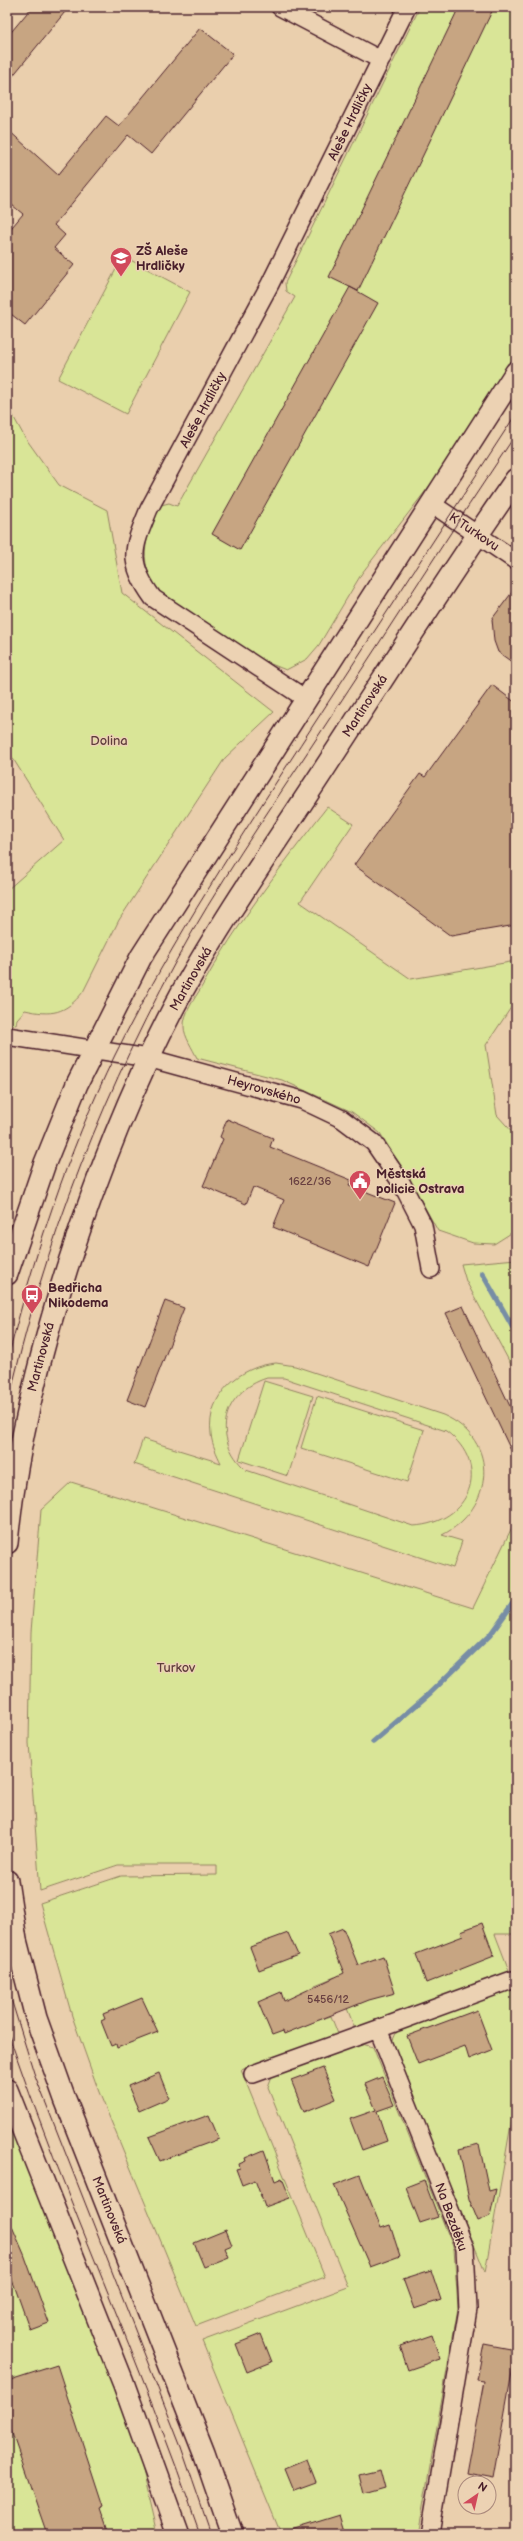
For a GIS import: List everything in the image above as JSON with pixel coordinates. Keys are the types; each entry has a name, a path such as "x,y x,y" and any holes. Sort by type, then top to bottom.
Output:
{"street":[{"path":"280,7 381,60"},
{"name":"Aleše Hrdličky","path":"306,699 153,598 142,583 135,566 134,546 149,509 270,284 407,7"},
{"path":"7,1274 51,1148 93,1050 152,939 516,372"},
{"name":"Martinovská","path":"7,1543 23,1431 53,1313 101,1167 148,1058 182,992 220,930 477,535 516,479"},
{"name":"K Turkovu","path":"432,504 516,561"},
{"name":"Heyrovského","path":"7,1036 148,1058 302,1100 342,1119 374,1144 402,1184 423,1225 431,1269"},
{"name":"Martinovská","path":"7,1881 19,1955 36,2018 65,2100 204,2453 232,2534"},
{"path":"253,2074 512,1980"},
{"name":"Na Bezděku","path":"378,2029 465,2248 468,2310 430,2534"},
{"path":"7,2090 123,2382 178,2534"}],"green space":[{"path":"420,7 516,7 516,356 445,466 362,573 319,645 307,659 286,670 266,662 162,594 148,573 145,551 147,540 150,528 161,505 169,503 177,506 295,297 286,291 285,283"},
{"path":"123,256 190,292 126,414 58,379"},
{"name":"Dolina","path":"7,405 24,436 59,485 107,510 122,593 274,712 225,758 119,920 83,992 70,1005 57,1012 43,1013 25,1010 17,1019 16,1025 7,1023 7,890 64,840 7,749"},
{"path":"327,807 353,824 300,902 411,979 516,961 516,1000 486,1045 497,1115 516,1136 516,1230 494,1244 473,1243 438,1231 409,1179 380,1133 352,1112 282,1080 197,1058 185,1034 184,1022 187,1012 230,940 293,851"},
{"path":"516,1259 516,1374 466,1281 461,1264"},
{"path":"276,1363 295,1366 443,1415 462,1426 475,1441 482,1457 484,1475 480,1492 472,1509 459,1523 442,1535 462,1541 453,1568 134,1464 143,1439 221,1463 211,1434 211,1420 214,1407 220,1395 238,1376 263,1365","holes":["267,1378 284,1378 446,1431 460,1445 469,1460 471,1476 468,1490 461,1504 449,1515 433,1522 413,1526 246,1470 235,1457 228,1444 225,1431 226,1417 231,1405 240,1394 252,1385"]},
{"path":"264,1381 313,1396 288,1476 239,1460"},
{"path":"317,1396 424,1430 407,1482 301,1448"},
{"name":"Turkov","path":"71,1482 473,1608 516,1519 516,1934 495,1934 510,1973 355,2029 335,1977 315,1985 313,2007 319,2020 331,2016 338,2034 241,2070 325,2277 196,2326 99,2092 72,2016 40,1903 121,1876 217,1875 217,1865 118,1865 40,1891 29,1743 31,1632 41,1510"},
{"path":"516,1988 516,2096 485,2272 392,2042 397,2031"},
{"path":"362,2044 373,2047 454,2249 458,2308 418,2534 281,2534 202,2341 348,2287 268,2087 272,2076"},
{"path":"7,2116 137,2445 158,2534 7,2534"}],"building":[{"path":"32,7 69,7 7,83 7,37"},
{"path":"459,7 494,7 358,291 329,277"},
{"path":"200,28 233,54 151,154 128,135 54,225 65,235 54,248 74,265 25,325 7,311 7,233 23,214 7,201 7,129 58,175 106,116 119,126"},
{"path":"350,287 378,303 240,550 212,534"},
{"path":"516,587 516,665 498,652 494,641 492,619"},
{"path":"492,685 516,703 516,925 451,936 354,865 420,774 425,777"},
{"path":"227,1119 273,1138 270,1147 351,1180 349,1185 395,1203 369,1267 273,1227 284,1200 253,1187 246,1204 203,1186 223,1139 220,1137"},
{"path":"165,1301 184,1308 145,1407 127,1400"},
{"path":"463,1306 516,1419 516,1461 446,1313"},
{"path":"482,1923 494,1956 426,1983 416,1954 463,1936 461,1931"},
{"path":"343,1928 358,1965 383,1956 395,1993 369,2000 284,2034 283,2031 272,2035 258,2002 281,1992 284,2001 344,1973 328,1934"},
{"path":"288,1933 298,1955 259,1970 250,1947"},
{"path":"142,1998 158,2032 117,2048 116,2044 111,2046 101,2021 105,2019 103,2014"},
{"path":"477,2010 492,2050 469,2059 465,2046 418,2064 407,2036"},
{"path":"323,2068 336,2099 304,2112 291,2080"},
{"path":"159,2073 169,2098 139,2111 128,2086"},
{"path":"382,2077 394,2105 377,2111 387,2141 362,2150 350,2119 376,2110 365,2084"},
{"path":"209,2115 219,2139 160,2161 149,2137"},
{"path":"479,2144 489,2191 496,2189 490,2216 478,2221 469,2199 459,2149"},
{"path":"264,2150 275,2181 282,2178 290,2198 265,2207 255,2180 242,2185 236,2169 240,2168 239,2164 246,2161 245,2158"},
{"path":"360,2175 381,2228 390,2225 400,2256 370,2267 334,2185"},
{"path":"424,2180 438,2217 420,2223 406,2187"},
{"path":"7,2215 24,2254 49,2323 30,2330 7,2265"},
{"path":"226,2230 232,2245 225,2248 229,2257 204,2267 194,2243"},
{"path":"431,2270 441,2300 414,2309 403,2279"},
{"path":"261,2334 272,2362 247,2372 236,2344"},
{"path":"432,2335 440,2359 408,2370 400,2346"},
{"path":"484,2344 516,2350 494,2475 477,2475 467,2473 484,2381 477,2380"},
{"path":"57,2365 103,2506 99,2508 108,2534 47,2534 7,2419 7,2381"},
{"path":"307,2459 316,2482 294,2490 285,2468"},
{"path":"380,2470 385,2489 364,2495 359,2475"},
{"path":"340,2515 346,2534 292,2534 291,2530"}],"waterway":[{"path":"482,1273 516,1333"},
{"path":"373,1742 429,1694 490,1635 516,1599"}],"tram line":[{"path":"7,1363 28,1285 67,1167 98,1092 137,1012 160,970 235,846 516,414"},
{"path":"7,1410 39,1286 59,1225 105,1106 160,990 207,906 241,852 516,434"},
{"path":"7,1986 34,2073 181,2447 211,2534"},
{"path":"7,2030 53,2156 154,2407 200,2534"}],"place":[{"name":"ZŠ Aleše Hrdličky","path":"121,278"},
{"name":"Městská policie Ostrava","path":"360,1200"},
{"name":"Bedřicha Nikodema","path":"32,1314"}]}
